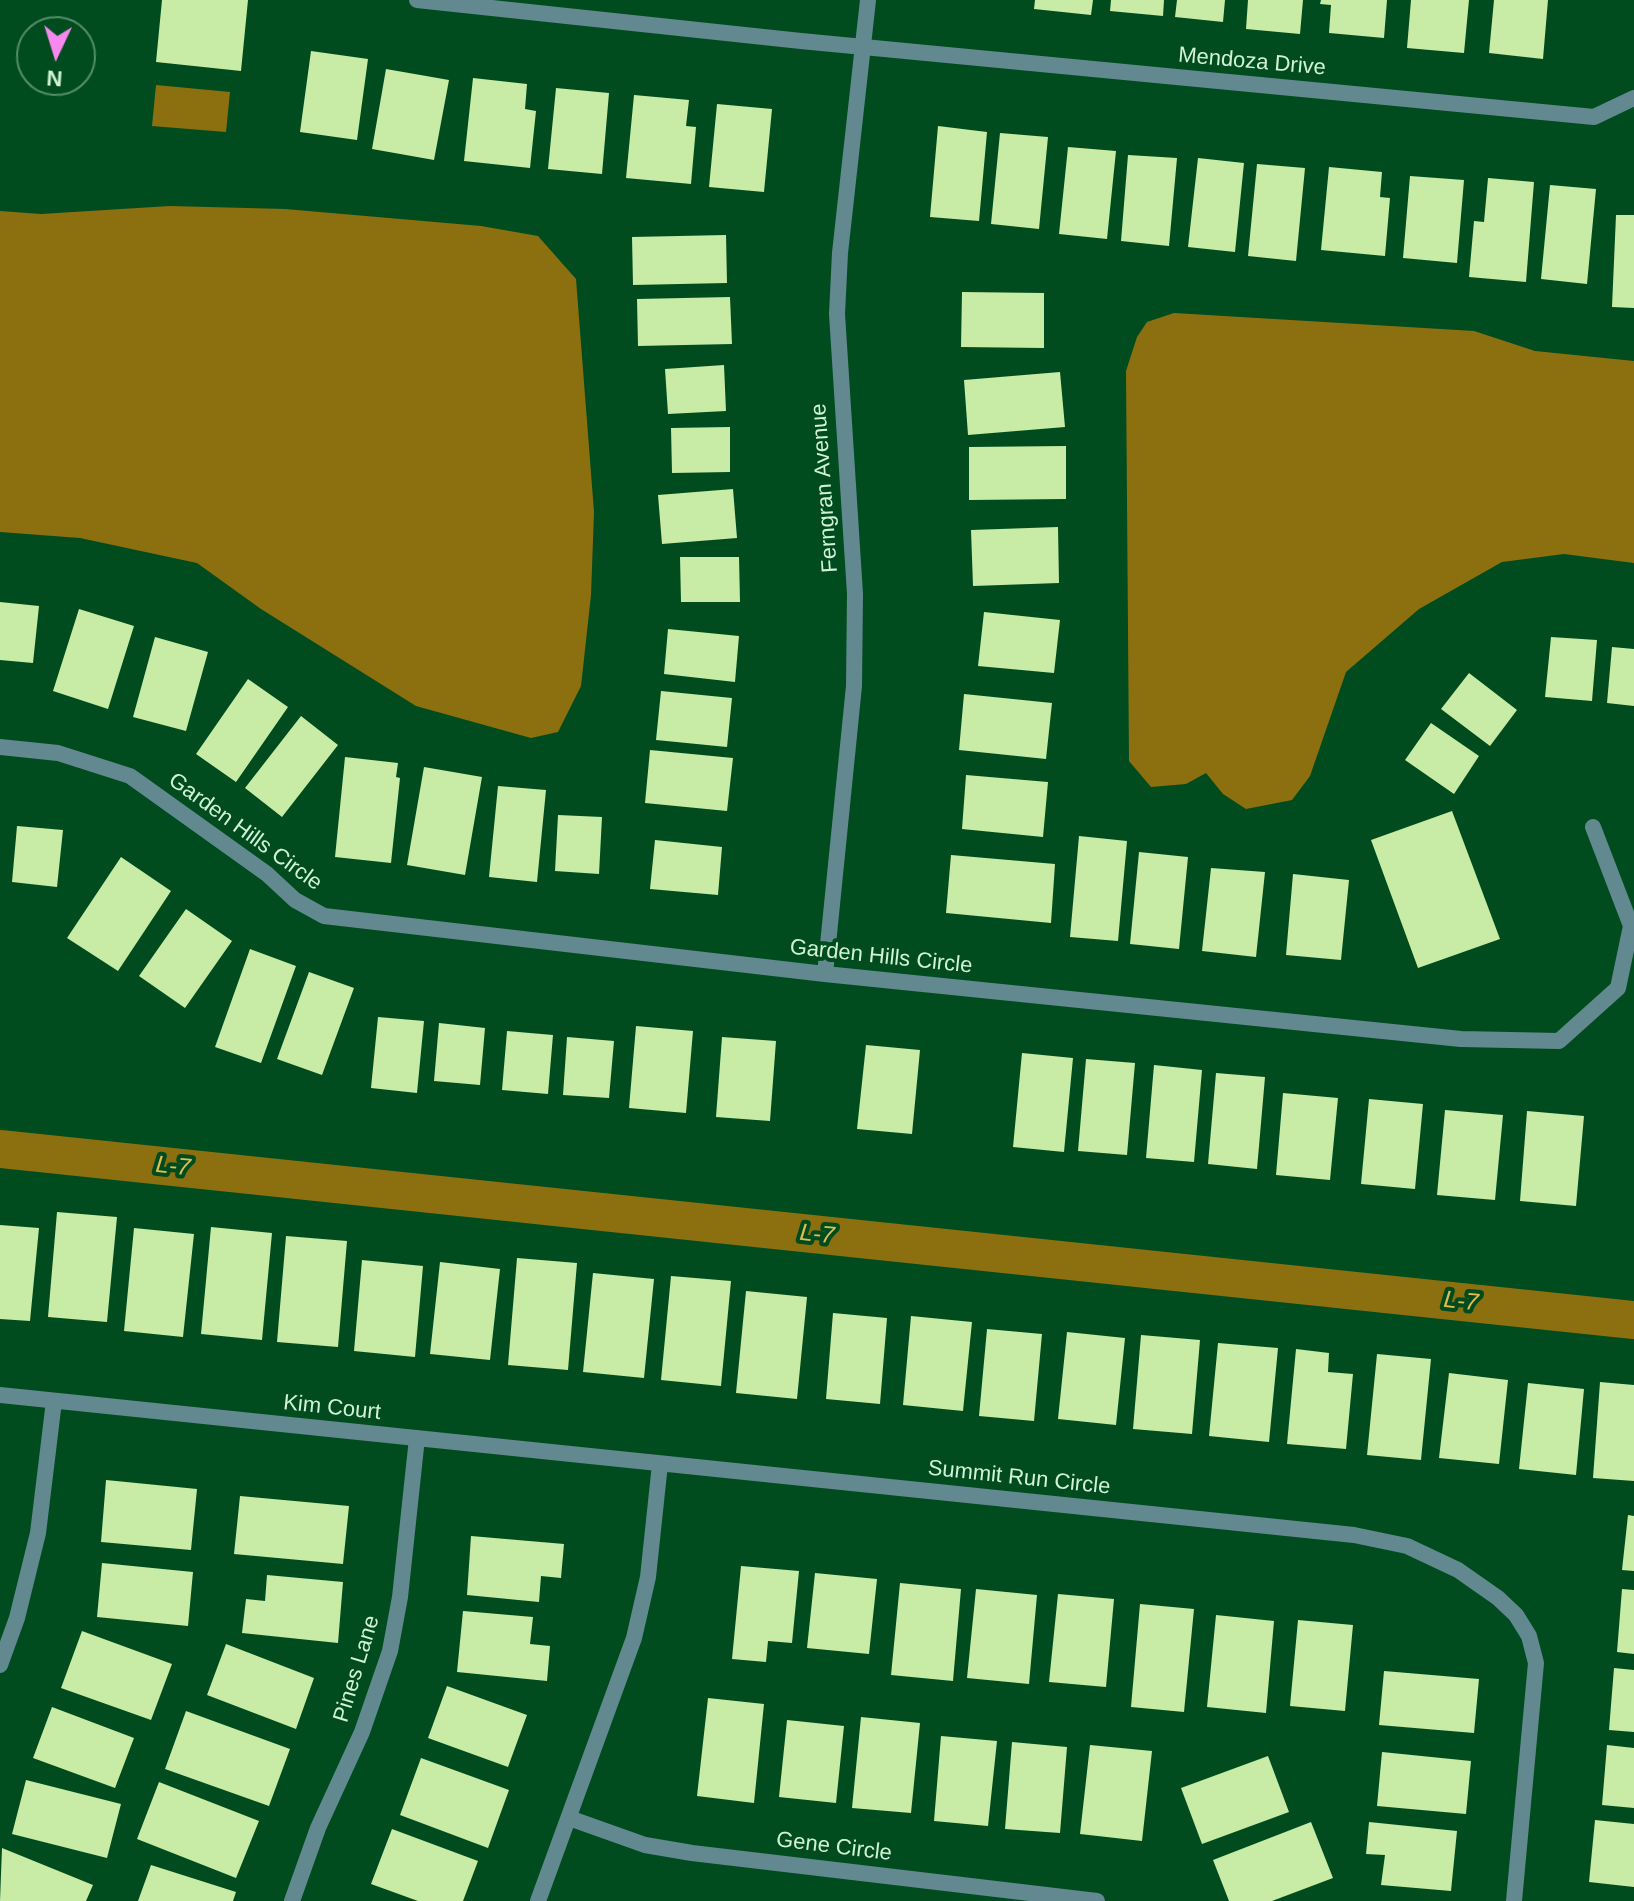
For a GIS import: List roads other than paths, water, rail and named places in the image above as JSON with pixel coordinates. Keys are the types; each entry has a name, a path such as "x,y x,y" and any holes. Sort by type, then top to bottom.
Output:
{"street":[{"name":"Mendoza Drive","path":"417,0 861,47 1594,117 1634,98"},
{"name":"Ferngran Avenue","path":"825,974 854,686 855,594 837,314 868,0"},
{"name":"Garden Hills Circle","path":"0,747 58,753 130,776 267,874 295,900 324,916 825,974 1461,1039 1559,1041 1618,988 1631,926 1593,827"},
{"name":"Kim Court","path":"0,1395 660,1464"},
{"path":"0,1665 17,1618 38,1533 54,1401"},
{"name":"Pines Lane","path":"292,1901 318,1828 362,1732 390,1651 400,1597 417,1438"},
{"path":"538,1901 634,1638 648,1577 660,1464"},
{"name":"Summit Run Circle","path":"660,1464 1354,1535 1407,1546 1434,1557 1498,1598 1516,1615 1529,1636 1536,1663 1514,1901"},
{"name":"Gene Circle","path":"569,1818 645,1845 692,1853 1097,1901"}],"waterway":[{"name":"L-7","path":"0,1149 1634,1320"}]}
